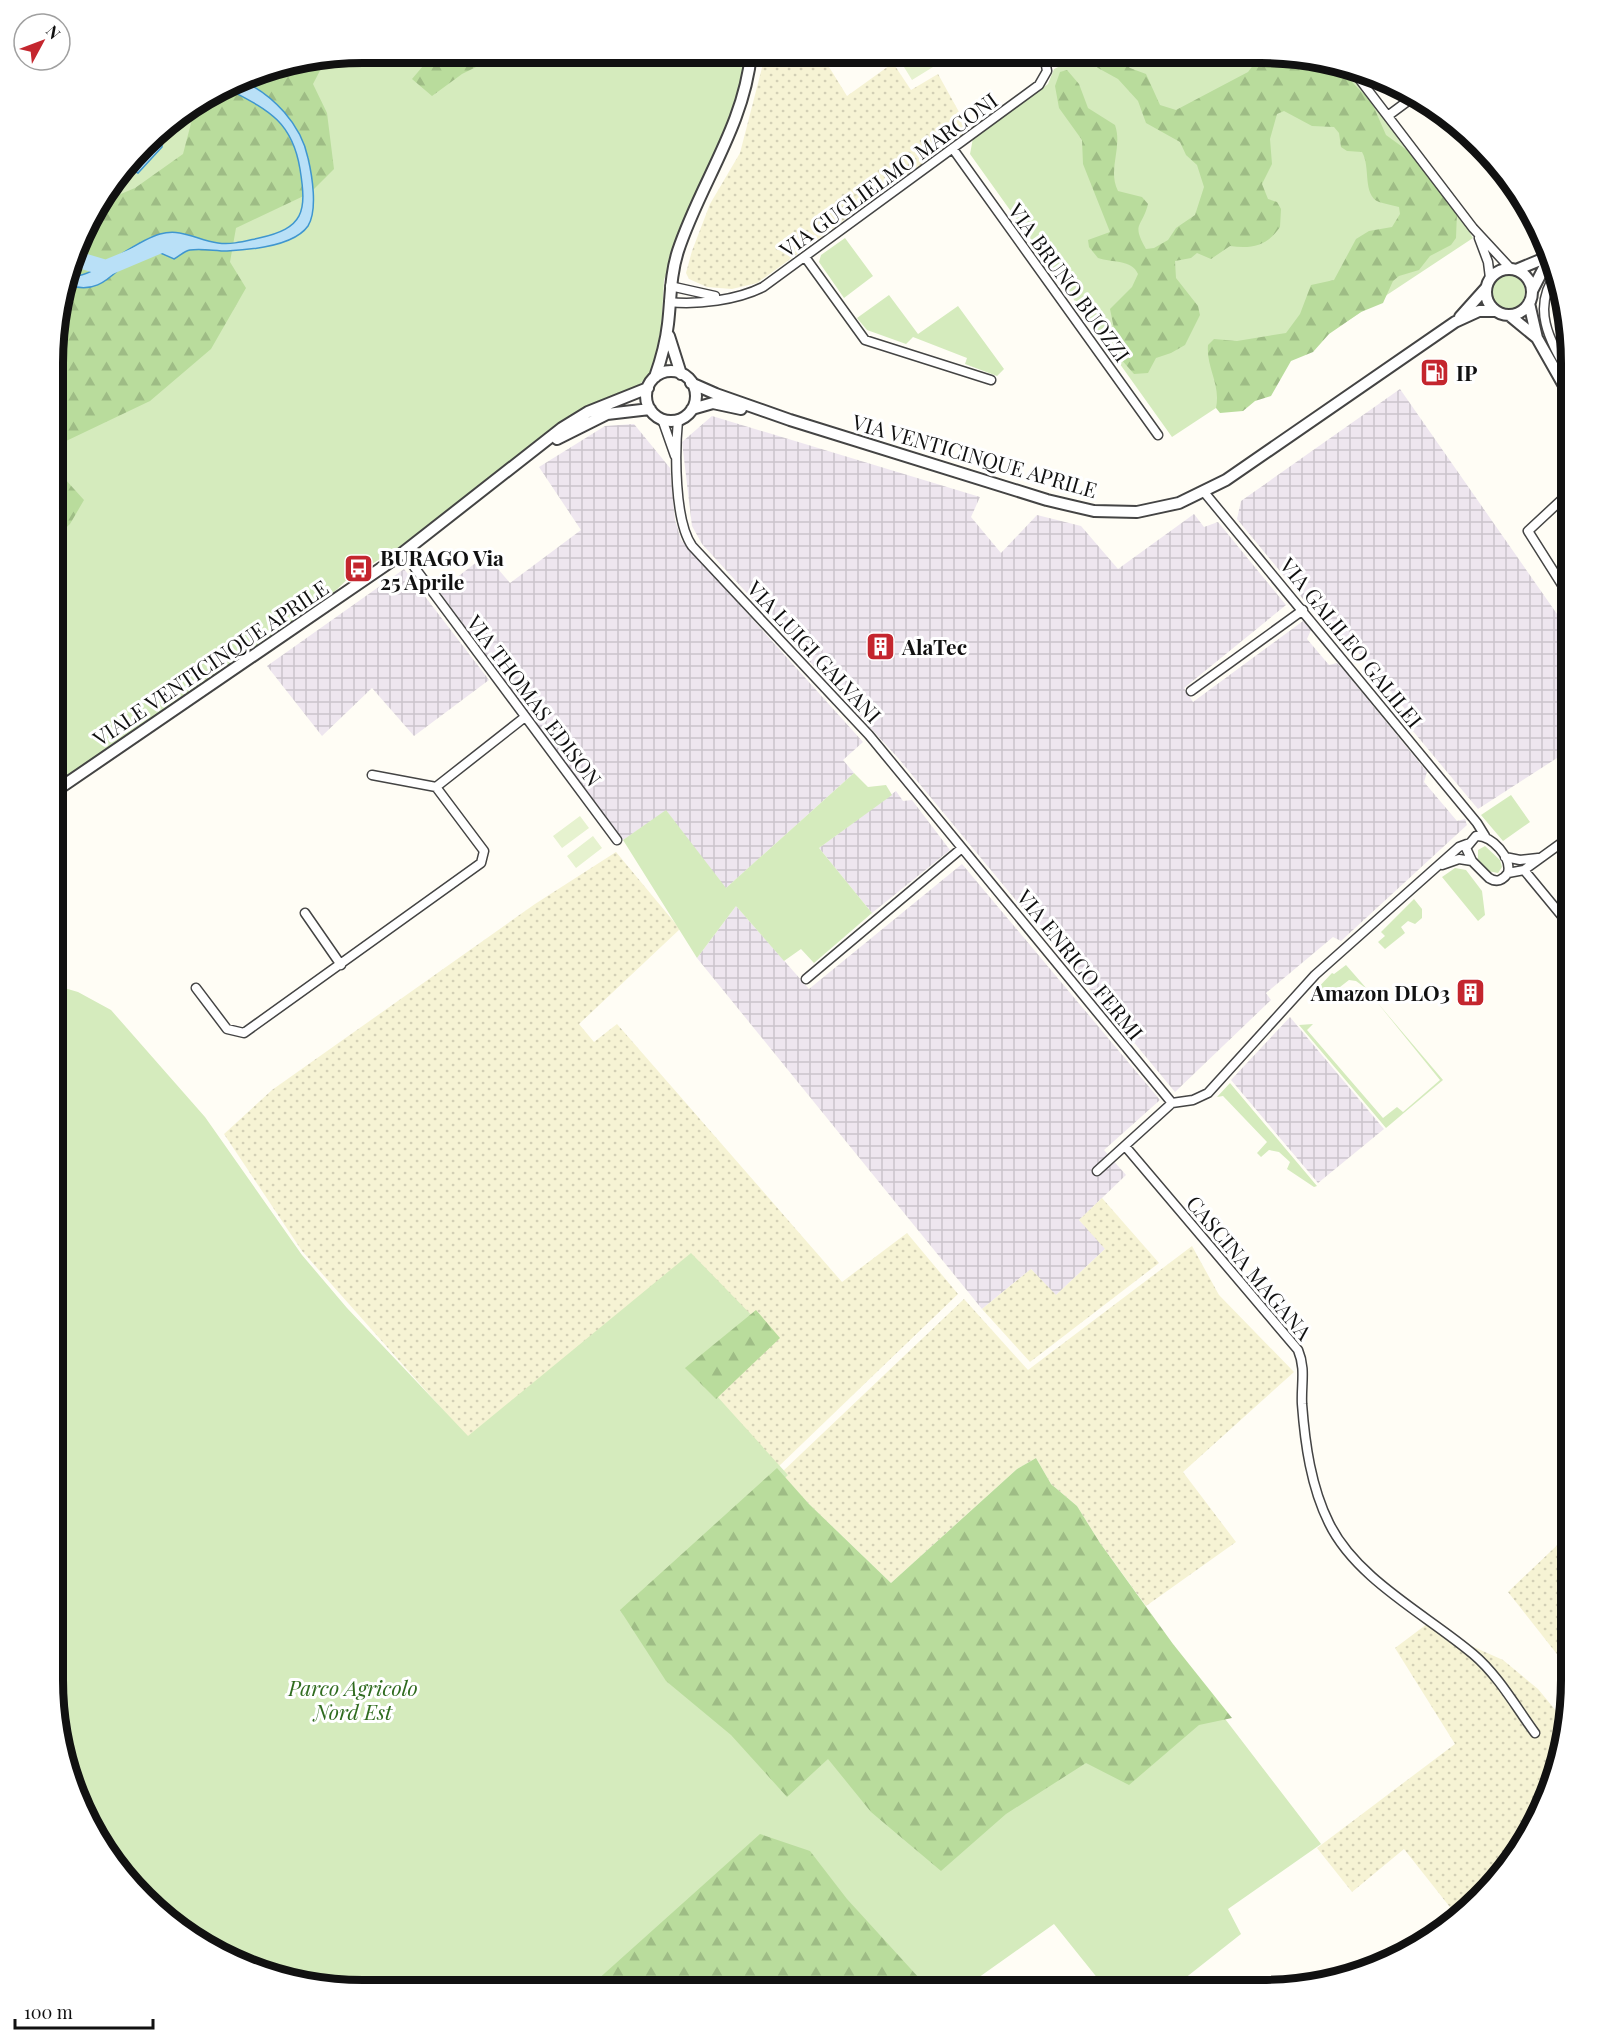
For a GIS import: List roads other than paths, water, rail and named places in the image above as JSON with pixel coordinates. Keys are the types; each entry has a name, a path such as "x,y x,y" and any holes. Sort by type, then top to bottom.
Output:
{"street":[{"path":"668,324 655,377 648,388 646,399 650,410 662,419 678,420 692,409 696,396 692,383 681,374 670,345 668,324 670,286 680,246 728,140 739,108 749,63"},
{"name":"VIA GUGLIELMO MARCONI","path":"669,302 694,303 751,293 763,287 1039,85 1047,71 1046,63"},
{"path":"1362,80 1473,228 1484,247 1488,283 1487,300 1494,311 1509,315 1537,338"},
{"path":"1389,115 1408,101"},
{"name":"VIA BRUNO BUOZZI","path":"953,149 1158,435"},
{"path":"1473,228 1514,269 1527,278 1532,291"},
{"path":"805,257 865,340 991,380"},
{"path":"1488,283 1500,270 1514,269 1542,259"},
{"path":"1545,266 1532,291 1529,303 1537,338 1561,379"},
{"name":"VIA VENTICINQUE APRILE","path":"1455,322 1488,283"},
{"path":"1551,284 1546,293 1544,322 1548,336 1561,358"},
{"name":"VIA GUGLIELMO MARCONI","path":"670,286 725,297"},
{"path":"1509,315 1521,312 1529,303"},
{"name":"VIA VENTICINQUE APRILE","path":"692,383 790,420 1040,498 1094,511 1124,513 1179,503 1204,492 1242,469 1455,322 1479,311 1494,311"},
{"path":"655,377 668,372 681,374"},
{"name":"VIALE VENTICINQUE APRILE","path":"63,786 403,552 554,434 579,417 648,388"},
{"name":"VIA VENTICINQUE APRILE","path":"692,409 713,403 790,420"},
{"name":"VIALE VENTICINQUE APRILE","path":"531,454 598,418 623,411 650,410"},
{"name":"VIA LUIGI GALVANI","path":"662,419 677,465"},
{"name":"VIA LUIGI GALVANI","path":"678,420 677,465 684,531 692,546 869,735 962,848"},
{"name":"VIA GALILEO GALILEI","path":"1204,492 1303,610 1485,836 1505,857"},
{"path":"1561,500 1530,526 1528,531 1561,583"},
{"name":"VIA THOMAS EDISON","path":"403,552 617,840"},
{"path":"1191,691 1303,610"},
{"path":"436,787 525,717"},
{"path":"196,988 227,1029 244,1033 481,863 484,851 436,787 372,776"},
{"path":"1471,816 1470,841 1467,851 1472,861 1493,881 1502,880 1508,873 1509,865 1505,857"},
{"path":"1097,1171 1172,1104 1192,1100 1208,1093 1316,975 1459,847 1485,836"},
{"path":"1508,873 1524,870 1561,843"},
{"path":"806,979 962,848"},
{"name":"VIA ENRICO FERMI","path":"962,848 1172,1104"},
{"path":"1505,857 1520,860 1539,858"},
{"path":"1441,865 1459,859 1472,861"},
{"path":"1524,870 1561,915"},
{"path":"305,913 341,965"},
{"name":"CASCINA MAGANA","path":"1125,1146 1298,1350 1304,1372 1302,1398 1306,1442 1321,1506 1330,1526 1365,1569 1385,1587 1474,1655 1535,1733"}],"water":[{"path":"250,85 265,94 292,122 304,146 312,183 313,211 308,226 301,233 270,246 227,251 190,250 174,259 156,251 146,250 101,283 92,287 73,286 76,275 90,272 160,234 175,232 210,242 233,243 274,234 294,223 299,216 303,197 296,153 284,128 276,119 234,92"},
{"path":"162,140 162,147 138,173 133,171"}],"waterway":[{"path":"81,261 106,268 168,242"}],"place":[{"name":"IP","path":"1435,372"},
{"name":"BURAGO Via 25 Aprile","path":"359,569"},
{"name":"AlaTec","path":"881,646"},
{"name":"Amazon DLO3","path":"1471,992"}],"park label":[{"name":"Parco Agricolo Nord Est","path":"353,1699"}]}
